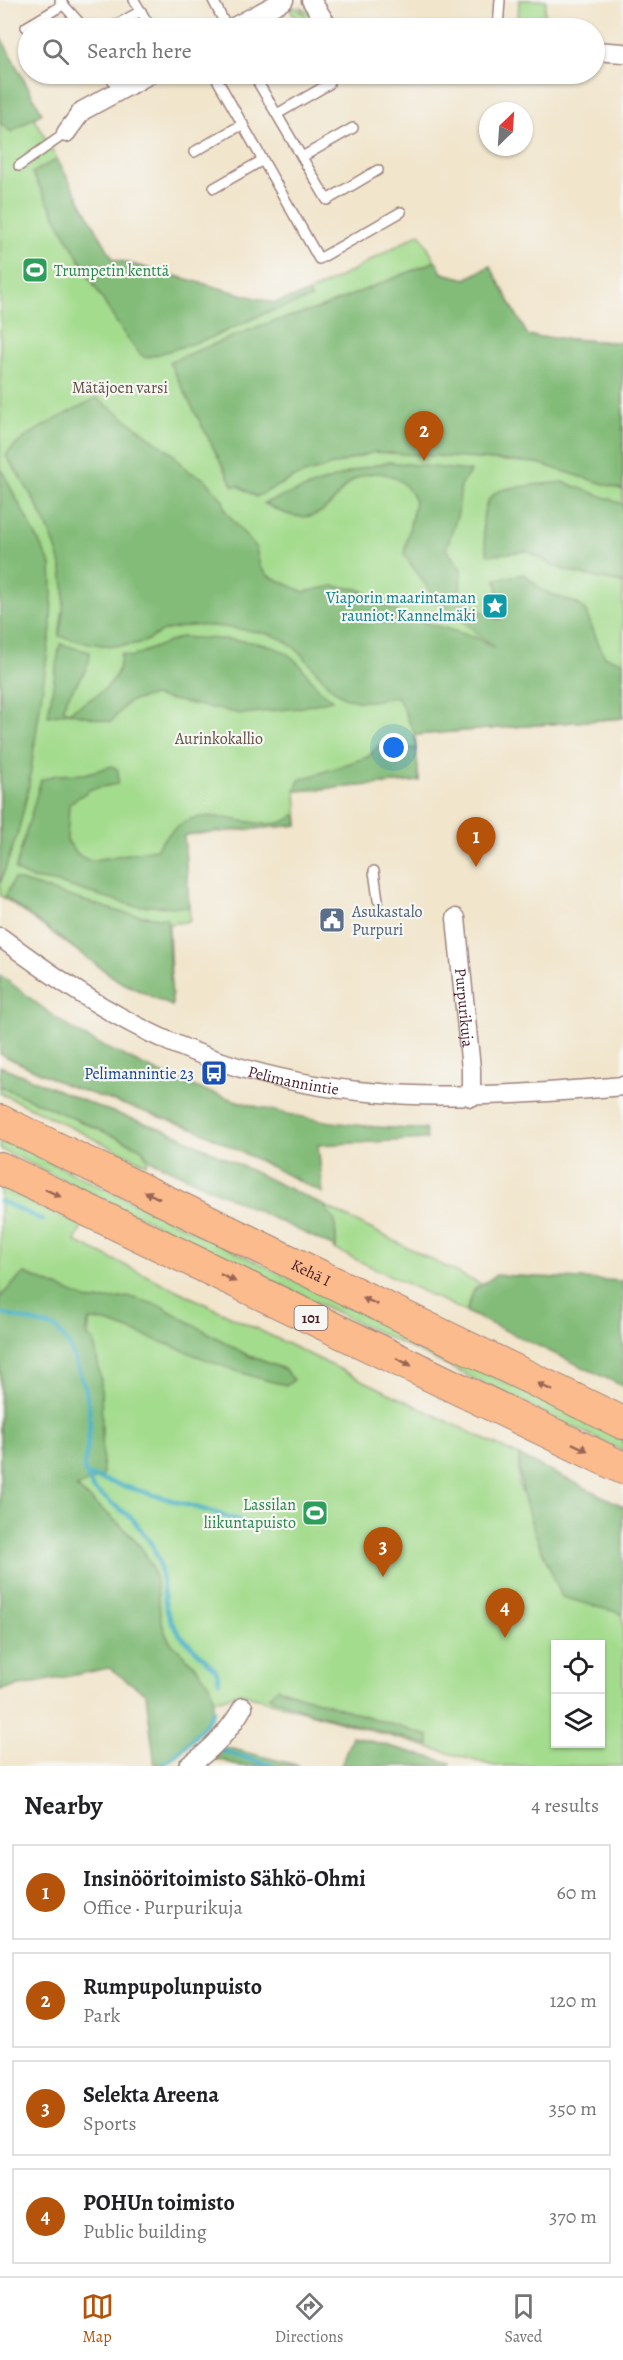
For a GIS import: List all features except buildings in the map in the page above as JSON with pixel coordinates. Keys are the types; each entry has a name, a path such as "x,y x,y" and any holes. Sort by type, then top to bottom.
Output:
{"highway":[{"name":"Kehä I","path":"0,1121 623,1423"},
{"name":"101","path":"0,1168 623,1468"}],"street":[{"path":"249,18 284,0"},
{"path":"311,0 323,18"},
{"path":"605,51 623,52"},
{"path":"66,133 82,111 132,84"},
{"name":"Purpurikuja","path":"456,918 471,1069 471,1097"},
{"name":"Pelimannintie","path":"0,936 76,991 170,1042 228,1063 293,1080 348,1091 471,1097 623,1086"},
{"path":"198,1763 224,1736 243,1707"}],"lane":[{"path":"134,0 145,18"},
{"path":"213,0 224,18"},
{"path":"499,18 500,0"},
{"path":"39,18 61,3 74,18"},
{"path":"128,18 141,11"},
{"path":"115,84 119,91"},
{"path":"220,84 319,259 401,212"},
{"path":"259,84 327,200 378,170"},
{"path":"277,114 329,84"},
{"path":"194,152 243,124"},
{"path":"302,157 353,128"},
{"path":"19,166 66,133"},
{"path":"214,188 263,160"},
{"path":"374,871 378,900"}],"green space":[{"path":"519,0 546,0 544,18 518,18"},
{"path":"299,6 309,11 313,18 296,18 290,9 295,7 306,16"},
{"path":"0,36 18,69 18,84 26,84 42,113 34,118 113,259 274,303 308,293 420,233 442,273 466,279 490,266 528,336 623,343 623,718 415,735 419,781 296,791 298,825 184,835 190,921 169,924 172,1006 119,981 0,895"},
{"path":"0,36 18,69 18,84 26,84 42,113 11,132 0,123"},
{"path":"57,159 113,259 274,303 308,293 312,298 265,313 213,337 146,358 135,349 121,330 32,173"},
{"path":"436,261 442,273 466,279 490,266 528,336 623,343 623,490 537,463 374,452 295,477 256,497 239,486 233,486 169,362 262,325 320,308"},
{"path":"97,398 173,454 188,471 205,479 223,500 226,512 256,548 260,567 269,576 304,592 333,586 359,589 406,617 478,638 494,647 435,598 404,554 415,502 410,492 395,478 376,473 356,478 326,508 310,516 290,515 264,503 362,468 389,462 471,471 461,484 458,513 446,549 461,569 460,592 478,610 498,619 502,616 496,579 524,574 543,591 578,604 585,610 602,652 606,657 623,662 623,718 415,735 398,697 357,701 345,697 334,690 294,648 282,639 268,634 240,629 191,626 164,631 140,643 119,646 89,643 59,636 64,595 59,559 36,504 6,456 11,449 33,432"},
{"path":"0,467 51,565 52,591 51,628 28,791 19,829 0,884"},
{"path":"563,482 623,504 623,583 578,574 553,566 528,551 488,555 483,521 486,504 491,497 497,492 510,488"},
{"path":"181,637 240,641 270,646 294,659 321,691 332,700 298,708 242,714 152,696 128,702 111,722 68,712 95,697 110,683 120,665 121,654 131,657"},
{"path":"60,644 90,652 83,675 69,694 63,709 68,712 48,716"},
{"path":"380,744 416,749 419,781 295,791 299,780 368,757"},
{"path":"112,766 118,770 118,784 91,789 69,804 67,840 76,852 88,860 156,849 178,826 189,820 207,816 274,824 294,815 297,817 298,825 184,835 189,907 135,906 54,882 32,879 15,870 41,780 56,775 85,774"},
{"path":"14,879 123,913 167,919 172,1006 119,981 5,897"},
{"path":"0,975 57,1019 82,1035 158,1072 195,1087 269,1110 308,1118 385,1128 425,1129 427,1139 318,1145 323,1193 198,1130 66,1085 0,1054"},
{"path":"0,1066 101,1108 171,1132 323,1205 335,1221 336,1248 148,1159 141,1148 0,1086"},
{"path":"0,1086 141,1148 148,1159 146,1164 0,1093"},
{"path":"0,1138 623,1439 623,1451 0,1149"},
{"name":"Lassilan liikuntapuisto","path":"0,1187 82,1226 75,1241 519,1456 519,1484 562,1596 623,1614 623,1766 494,1766 240,1693 213,1699 206,1680 173,1646 164,1630 155,1579 148,1559 120,1525 76,1487 91,1301 0,1297"},
{"path":"323,1205 482,1285 474,1290 466,1312 334,1249 336,1242 334,1225"},
{"path":"24,1273 91,1301 130,1297 161,1306 247,1355 284,1369 294,1380 287,1385 268,1381 230,1369 113,1324 89,1320 86,1335 94,1341 101,1381 103,1476 76,1487 119,1524 147,1557 155,1578 167,1637 198,1669 212,1690 214,1700 208,1720 199,1731 169,1761 160,1765 155,1766 146,1694 109,1668 0,1690 0,1297"},
{"path":"496,1275 623,1281 623,1386 466,1312 474,1290"},
{"path":"519,1456 623,1506 623,1614 562,1597 533,1528 523,1494"},
{"path":"277,1688 429,1736 429,1745 306,1711 269,1697"},
{"path":"352,1736 451,1763 450,1766 341,1766"},
{"path":"225,1747 300,1766 241,1766 210,1757"}],"waterway":[{"path":"0,1201 43,1220"},
{"path":"0,1313 56,1328 69,1345 85,1387 89,1405 90,1427 84,1469 93,1489 132,1518 153,1546 159,1562 166,1608 172,1623 181,1636 216,1670 219,1681"},
{"path":"87,1475 265,1528"},
{"path":"161,1766 190,1741 214,1710"},
{"path":"222,1751 274,1766"}],"place":[{"name":"Trumpetin kenttä","path":"35,270"},
{"name":"Rumpupolunpuisto","path":"424,461"},
{"name":"Viaporin maarintaman rauniot: Kannelmäki","path":"495,606"},
{"name":"Insinööritoimisto Sähkö-Ohmi","path":"476,867"},
{"name":"Asukastalo Purpuri","path":"332,920"},
{"name":"Pelimannintie 23","path":"214,1073"},
{"name":"Lassilan liikuntapuisto","path":"315,1513"},
{"name":"Selekta Areena","path":"383,1577"},
{"name":"POHUn toimisto","path":"505,1638"}],"park label":[{"name":"Mätäjoen varsi","path":"120,387"},
{"name":"Aurinkokallio","path":"219,738"}]}
